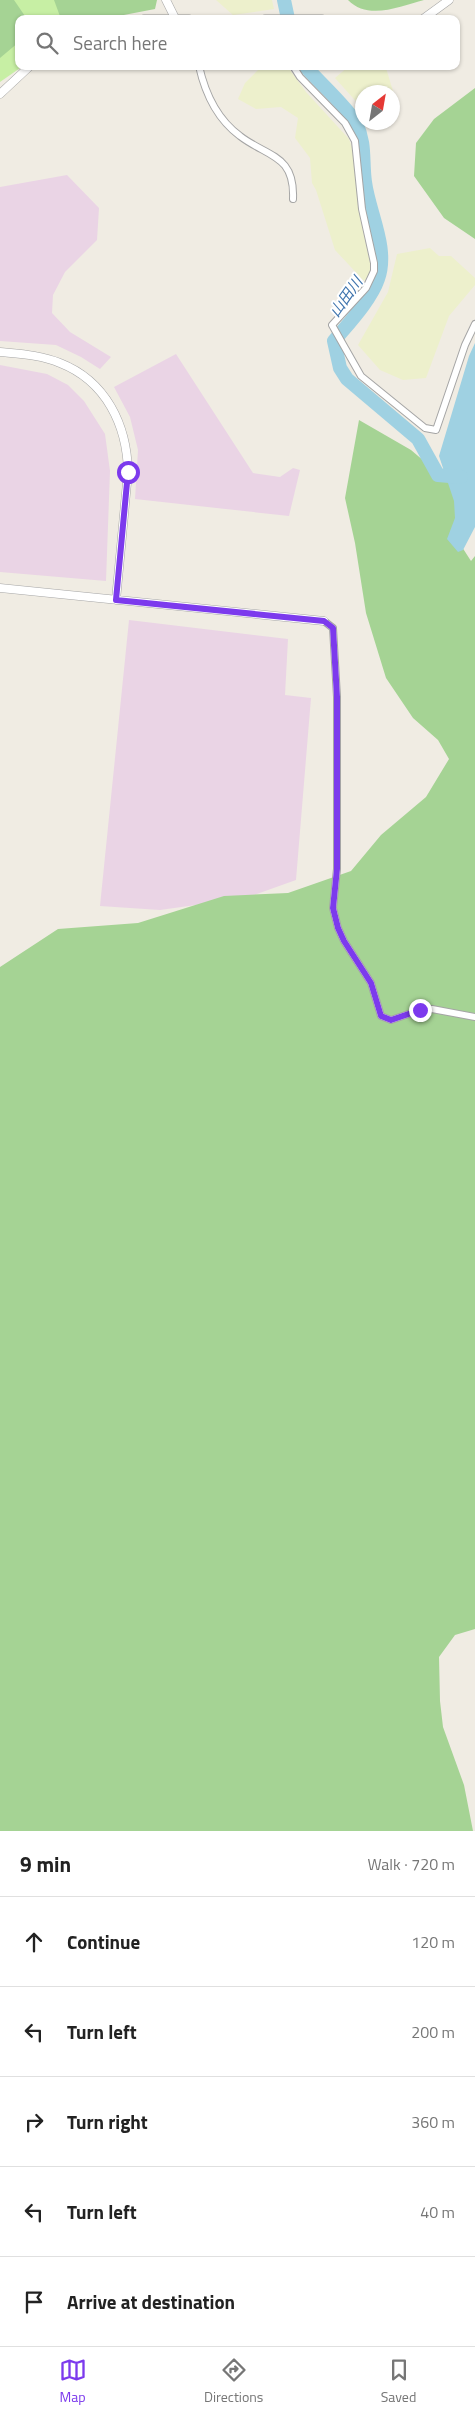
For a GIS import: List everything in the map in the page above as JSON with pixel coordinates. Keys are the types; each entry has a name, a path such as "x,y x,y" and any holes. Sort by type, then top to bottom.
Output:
{"street":[{"path":"166,0 178,15"},
{"path":"428,15 449,0"},
{"path":"0,94 26,70"},
{"path":"200,70 205,91 222,118 240,136 278,157 284,164 290,176 294,199"},
{"path":"296,70 300,77 345,123 355,142 358,155 362,209 372,249 374,271 366,288 332,325 361,376 425,428 436,430 465,345 475,324"},
{"path":"0,352 37,356 60,362 78,371 96,385 111,405 119,420 128,452 128,472 116,600"},
{"path":"0,588 324,621 333,628 337,697 337,869 333,908 338,928 371,983 381,1016 391,1020 420,1010 432,1009 475,1018"}],"shaded area":[{"path":"67,175 99,208 97,240 65,272 53,295 52,313 70,332 111,357 100,369 56,345 0,341 0,187"},
{"path":"176,354 253,473 280,477 293,468 300,470 289,516 135,499 138,450 130,417 114,387"},
{"path":"0,365 47,374 68,385 84,401 105,434 110,471 106,581 0,572"},
{"path":"129,620 288,639 285,695 311,698 296,880 246,898 160,910 100,906"}],"green space":[{"path":"0,0 111,0 102,15 15,15 15,70 17,70 0,82"},
{"path":"0,0 14,0 24,15 15,15 15,45 0,58"},
{"path":"54,0 157,0 155,9 124,15 60,15"},
{"path":"216,0 272,0 274,9 233,15"},
{"path":"348,0 424,0 375,11 365,10"},
{"path":"258,70 290,70 306,92 349,139 354,153 360,217 370,262 370,274 364,281 335,250 316,190 312,183 310,158 295,138 298,118 281,107 256,109 238,99 245,83"},
{"path":"344,70 387,70 391,85 355,85 355,100 335,78"},
{"path":"475,88 475,239 444,218 414,176 416,143 434,119"},
{"path":"430,248 439,256 451,256 475,278 475,285 449,316 426,378 403,380 380,370 358,345 388,292 397,254"},
{"path":"359,420 411,450 451,484 465,505 462,547 471,561 475,556 475,1629 455,1635 439,1657 440,1701 443,1727 464,1785 473,1831 0,1831 0,967 58,929 138,923 224,896 288,893 351,871 381,835 426,797 449,759 438,740 413,718 386,678 366,613 355,543 345,498"}],"water":[{"path":"475,343 475,527 463,550 458,552 447,539 455,518 454,501 439,456 469,356"}],"waterway":[{"name":"山田川","path":"284,0 287,15"},
{"name":"山田川","path":"309,70 340,102 356,123 361,138 367,194 380,243 381,267 375,287 359,312 334,341 340,368 347,379 418,439 438,475 461,477"}],"route":[{"path":"128,472 116,600 324,621 333,628 337,697 337,869 333,908 338,928 344,941 359,962 376,994 381,1016 391,1020 420,1010"}]}
